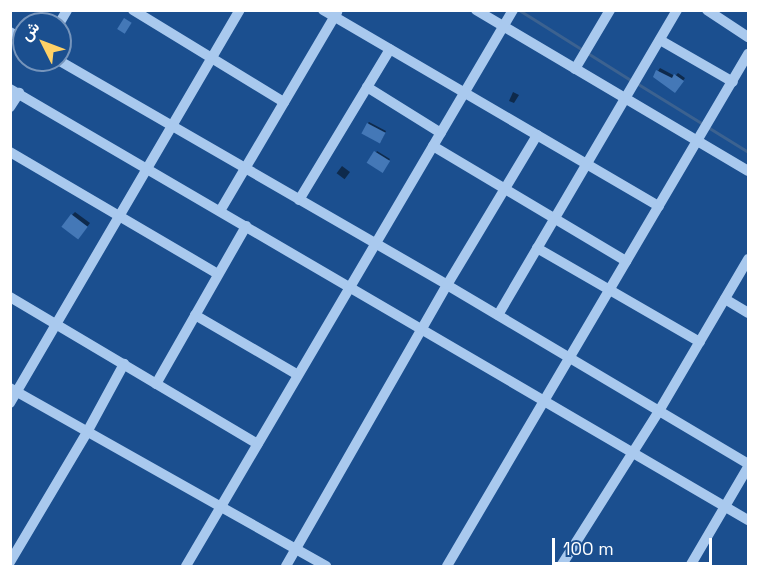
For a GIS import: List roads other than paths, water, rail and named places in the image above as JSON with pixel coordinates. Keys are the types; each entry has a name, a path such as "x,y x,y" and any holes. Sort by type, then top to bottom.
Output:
{"street":[{"path":"323,10 336,14 390,49 659,206"},
{"path":"476,10 748,171"},
{"path":"186,567 513,10"},
{"path":"575,69 610,10"},
{"path":"498,315 677,10"},
{"path":"707,10 748,37"},
{"path":"139,12 284,102"},
{"path":"10,403 14,390 57,324 237,12"},
{"path":"220,211 336,14"},
{"path":"660,40 733,82"},
{"path":"299,200 390,49"},
{"path":"447,567 748,54"},
{"path":"72,68 570,357 748,465 690,567"},
{"path":"367,87 441,133"},
{"path":"10,107 15,91 748,520"},
{"path":"286,567 447,285 537,135"},
{"path":"433,146 626,261"},
{"path":"10,152 218,274"},
{"path":"156,384 246,226"},
{"path":"537,248 700,342"},
{"path":"561,567 659,411 748,259"},
{"path":"10,297 258,444"},
{"path":"725,299 748,313"},
{"path":"195,315 298,375"},
{"path":"11,561 86,434 124,364"},
{"path":"14,390 86,434 326,567"}],"waterway":[{"path":"519,10 632,81"},
{"path":"638,84 748,152"}]}
